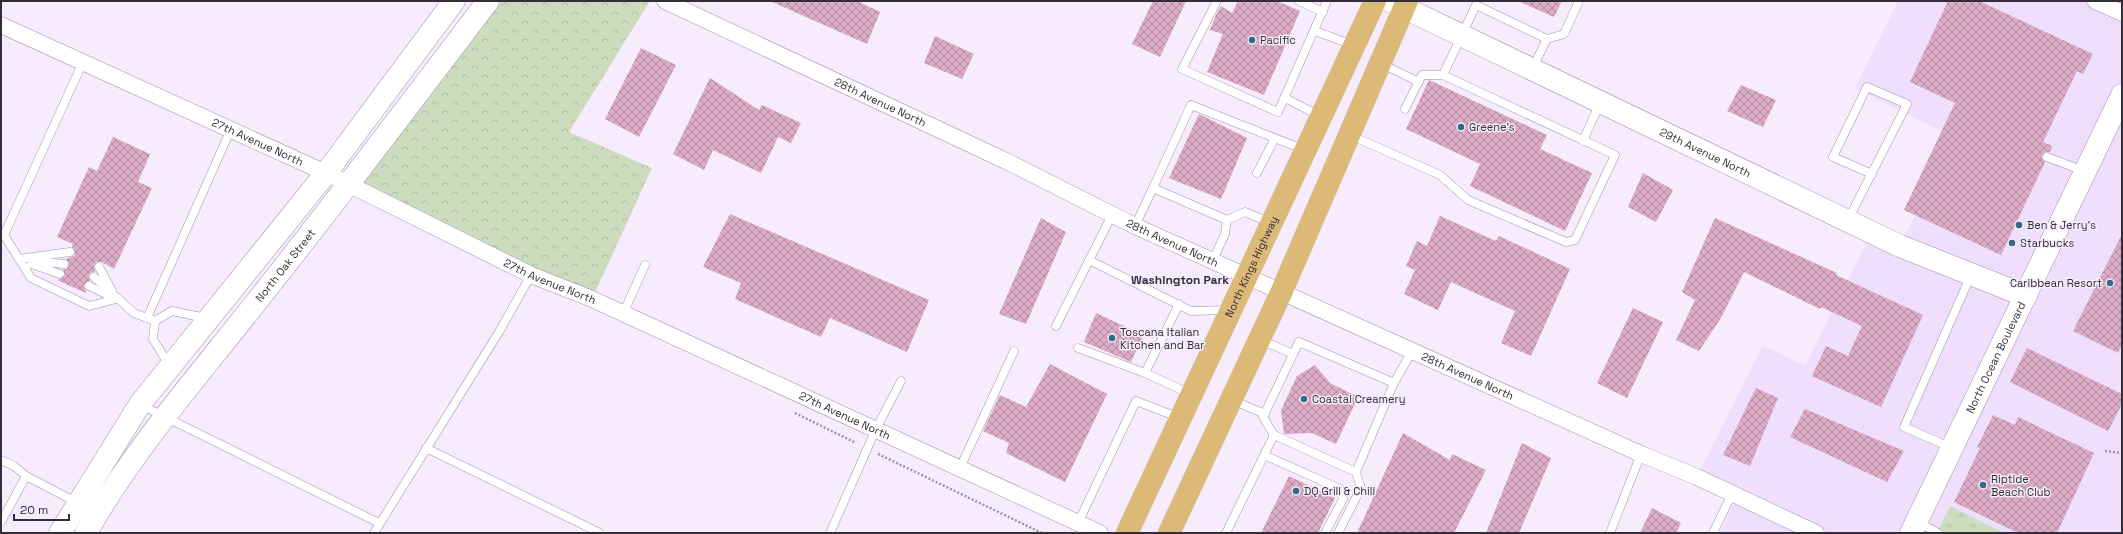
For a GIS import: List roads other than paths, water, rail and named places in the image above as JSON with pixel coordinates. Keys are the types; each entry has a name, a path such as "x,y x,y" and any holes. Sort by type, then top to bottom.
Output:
{"main road":[{"path":"60,533 140,404 326,172 454,1"},
{"name":"North Oak Street","path":"86,533 99,510 166,417 350,184 488,1"},
{"name":"North Kings Highway","path":"1128,533 1375,1"},
{"path":"1169,533 1281,293 1380,63 1400,3"},
{"name":"29th Avenue North","path":"1400,3 1461,35 1900,246 2026,296"},
{"name":"North Ocean Boulevard","path":"1914,527 2122,95"}],"street":[{"name":"28th Avenue North","path":"665,1 1006,161 1135,226 1213,260 1281,293 1380,335 1412,351 1642,454 1697,477 1816,533"},
{"path":"2095,1 2122,13"},
{"name":"27th Avenue North","path":"1,25 326,172 531,275 623,314 1100,533"}],"lane":[{"path":"1217,1 1182,69 1278,112 1327,1"},
{"path":"1300,1 1322,12"},
{"path":"1443,75 1476,5 1547,39 1564,34 1579,1"},
{"path":"1315,31 1354,46"},
{"path":"1532,69 1547,39"},
{"path":"83,62 2,235 31,278 89,306 116,299"},
{"path":"1380,63 1419,82"},
{"path":"1349,135 1440,175 1468,200 1566,242 1576,240 1615,156 1443,75 1422,75 1406,109"},
{"path":"1848,221 1872,174 1907,104 1867,87 1833,157 1872,174"},
{"path":"1285,98 1321,116"},
{"path":"1583,140 1601,102"},
{"path":"1135,226 1191,105 1305,150"},
{"path":"170,366 152,339 151,320 231,129"},
{"path":"1257,173 1275,138"},
{"path":"2047,157 2085,172"},
{"path":"1153,188 1227,220 1245,212 1271,224"},
{"path":"1056,326 1112,215"},
{"path":"1213,260 1225,234 1227,220"},
{"path":"19,260 70,252"},
{"path":"19,260 64,264"},
{"path":"19,260 60,274"},
{"path":"1089,260 1191,311 1231,310"},
{"path":"623,314 645,265"},
{"path":"99,267 116,299"},
{"path":"1952,448 1904,426 1971,274"},
{"path":"374,533 379,522 499,332 531,275"},
{"path":"94,277 116,299 134,313 151,320 172,311 209,319"},
{"path":"90,286 116,299"},
{"path":"1145,373 1179,304"},
{"path":"1259,339 1293,354"},
{"path":"1356,472 1274,435 1263,417 1299,342 1394,383"},
{"path":"1078,348 1145,373 1192,395"},
{"path":"960,468 1014,351"},
{"path":"1338,533 1361,488 1356,472 1394,383 1412,351"},
{"path":"830,533 876,429 901,380"},
{"path":"1231,399 1265,414"},
{"path":"1078,523 1136,401 1181,418"},
{"path":"140,404 379,522"},
{"path":"1226,533 1274,435"},
{"path":"426,448 600,533"},
{"path":"1264,454 1340,490 1343,499 1325,533"},
{"path":"1610,533 1642,454"},
{"path":"1,460 14,466 26,476 78,503"},
{"path":"1,522 26,476"},
{"path":"1713,533 1732,494"},
{"path":"1914,527 1938,533"}],"place":[{"name":"Pacific","path":"1252,40"},
{"name":"Greene's","path":"1461,127"},
{"name":"Ben & Jerry's","path":"2019,225"},
{"name":"Starbucks","path":"2012,243"},
{"name":"Caribbean Resort","path":"2110,283"},
{"name":"Toscana Italian Kitchen and Bar","path":"1112,338"},
{"name":"Coastal Creamery","path":"1304,399"},
{"name":"Riptide Beach Club","path":"1983,485"},
{"name":"DQ Grill & Chill","path":"1296,491"}],"district":[{"name":"Washington Park","path":"1180,280"}]}
